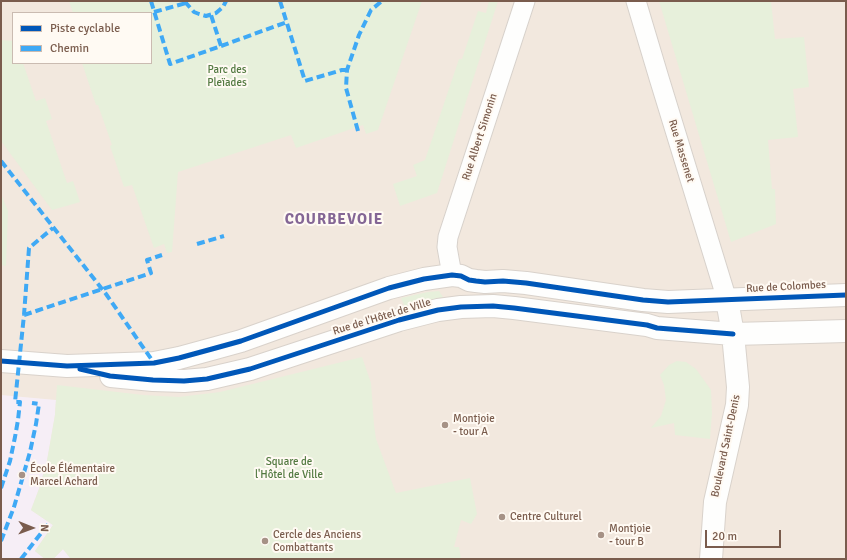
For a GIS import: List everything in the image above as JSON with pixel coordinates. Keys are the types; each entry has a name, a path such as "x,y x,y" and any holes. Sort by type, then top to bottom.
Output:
{"main road":[{"name":"Rue de l'Hôtel de Ville","path":"1,361 66,366 154,363 212,350 242,341 389,288 424,279 452,275 461,276 469,280 476,281 526,283 643,300 668,302 727,300"},
{"path":"452,275 461,307"},
{"name":"Rue de Colombes","path":"727,300 846,295"},
{"name":"Boulevard Saint-Denis","path":"711,559 714,502 737,405 738,387 733,334 727,300"},
{"name":"Rue de l'Hôtel de Ville","path":"66,366 110,376 130,378 153,380 207,379 250,369 400,320 438,310 461,307 493,306 514,308 647,325 657,328 733,334"},
{"path":"733,334 846,331"}],"street":[{"name":"Rue Albert Simonin","path":"452,275 447,247 448,237 525,1"},
{"name":"Rue Massenet","path":"636,1 727,300"}],"shaded area":[{"path":"1,1 846,1 846,559 1,559"},
{"name":"École Élémentaire Marcel Achard","path":"1,395 56,400 55,415 47,461 31,510 53,525 35,551 45,559 1,559"},
{"path":"63,549 71,559 53,559"}],"green space":[{"name":"Parc des Pleïades","path":"69,1 422,1 378,130 366,134 363,125 296,148 291,135 178,172 172,252 167,253 164,244 154,248 132,185 124,187 110,146 112,145 98,105 96,105 82,64 152,64 152,12 73,12"},
{"path":"489,1 498,1 437,193 400,206 393,184 417,176 413,165 425,160 459,59 462,59 478,11 486,13"},
{"path":"659,1 771,1 775,39 804,37 809,87 793,89 798,137 768,140 772,189 775,189 776,224 731,242"},
{"path":"1,40 12,41 12,64 23,64 36,101 45,98 52,119 46,121 67,183 73,181 80,202 52,210 1,141"},
{"path":"1,194 8,211 6,266 1,265"},
{"path":"439,291 445,300 406,310 401,298 428,292"},
{"name":"Square de l'Hôtel de Ville","path":"362,357 371,383 376,439 396,493 470,478 477,514 471,524 461,520 454,547 459,547 461,559 71,559 63,549 53,559 45,559 35,551 53,525 31,510 47,461 55,415 57,385 143,395 179,397 220,392"},
{"path":"677,361 686,362 696,369 711,390 712,413 710,439 675,435 674,423 651,428 661,416 666,400 664,385 660,375 669,365"}],"marked path":[{"path":"151,1 170,64 221,46 211,15"},
{"path":"186,1 194,12 206,16 216,13 223,7 226,1"},
{"path":"280,1 305,81 342,70 347,70"},
{"path":"358,131 346,88 347,70 359,35 371,10 382,1"},
{"path":"154,12 186,3"},
{"path":"221,46 287,22"},
{"path":"1,161 106,294 154,363"},
{"path":"1,488 10,461 18,420 20,402 15,402 29,248 53,228"},
{"path":"197,244 224,236"},
{"path":"24,315 151,273 147,260 162,255"},
{"path":"1,541 14,507 30,452 39,404 32,403"},
{"path":"21,559 49,523"}],"cycle path":[{"path":"1,361 67,366 154,363 179,358 241,341 389,288 424,279 452,275 461,276 469,280 476,281 526,283 643,300 668,302 846,295"},
{"path":"80,369 110,376 153,380 184,381 207,379 250,369 399,320 438,310 461,307 493,306 514,308 647,325 657,328 733,334"}],"place":[{"name":"Montjoie - tour A","path":"445,425"},
{"name":"École Élémentaire Marcel Achard","path":"22,475"},
{"name":"Centre Culturel","path":"502,517"},
{"name":"Montjoie - tour B","path":"601,535"},
{"name":"Cercle des Anciens Combattants","path":"265,541"}],"district":[{"name":"COURBEVOIE","path":"334,220"}]}
